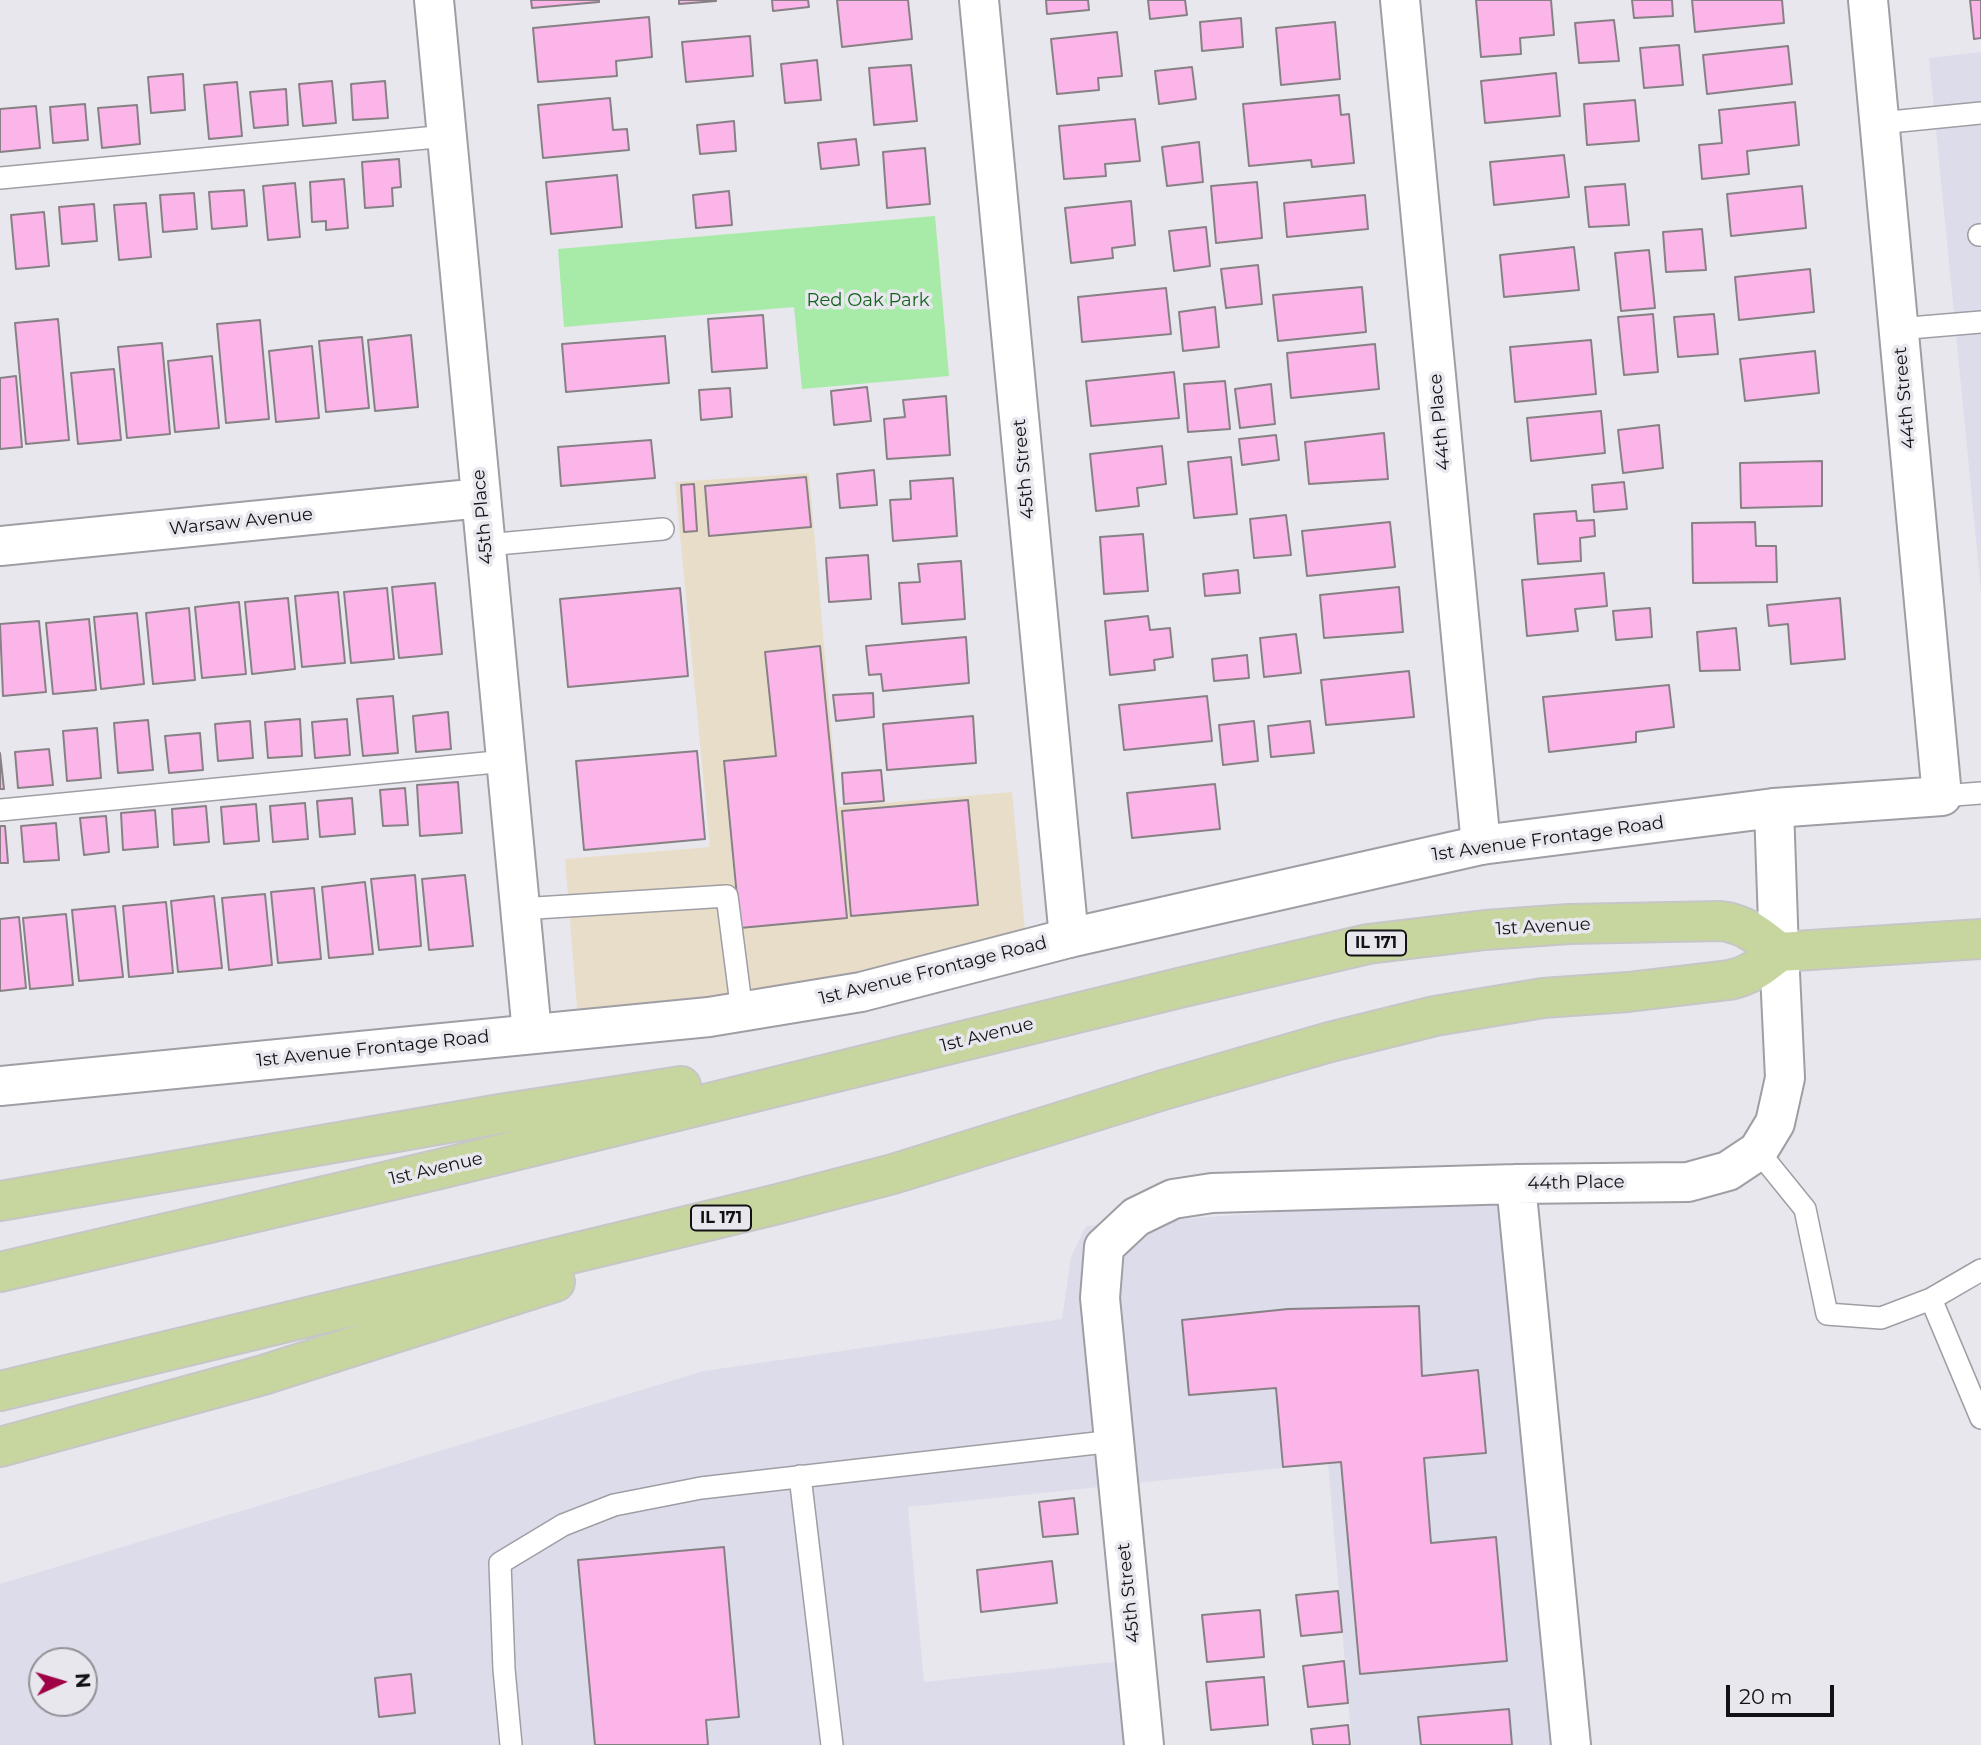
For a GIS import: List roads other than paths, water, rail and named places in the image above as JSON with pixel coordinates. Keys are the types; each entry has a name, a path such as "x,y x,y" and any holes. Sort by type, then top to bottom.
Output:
{"main road":[{"name":"1st Avenue","path":"0,1272 444,1168 1368,944 1485,930 1569,924 1721,921 1737,923 1751,930 1779,952"},
{"path":"1779,952 1981,939"},
{"name":"IL 171","path":"0,1391 893,1174 1330,1042 1435,1016 1543,998 1628,992 1729,980 1758,970 1779,952"},
{"path":"0,1201 500,1114 974,1039"},
{"path":"0,1447 263,1375 893,1174"}],"street":[{"name":"45th Place","path":"434,0 532,1033"},
{"name":"45th Street","path":"979,0 1069,938"},
{"name":"44th Place","path":"1400,0 1480,845"},
{"name":"44th Street","path":"1868,0 1942,796"},
{"name":"Warsaw Avenue","path":"0,546 481,498"},
{"path":"1774,808 1942,796"},
{"name":"1st Avenue Frontage Road","path":"0,1086 742,1012 861,992 1069,938 1480,845 1774,808"},
{"name":"44th Place","path":"1571,1745 1516,1184 1688,1182 1728,1171 1758,1151 1775,1123 1785,1078 1774,808"},
{"name":"45th Street","path":"1144,1745 1100,1298 1104,1247 1136,1217 1173,1199 1212,1194 1516,1184"}],"lane":[{"path":"1880,123 1981,113"},
{"path":"0,178 447,136"},
{"path":"1898,329 1981,322"},
{"path":"486,545 663,529"},
{"path":"0,810 506,761"},
{"path":"1942,796 1981,793"},
{"path":"520,909 727,896 742,1012"},
{"path":"1758,1151 1805,1209 1827,1314 1881,1318 1931,1299 1981,1269"},
{"path":"1931,1299 1981,1418"},
{"path":"511,1745 504,1669 500,1563 563,1525 614,1506 701,1488 1114,1441"},
{"path":"800,1476 832,1745"}],"park label":[{"name":"Red Oak Park","path":"868,301"}]}
